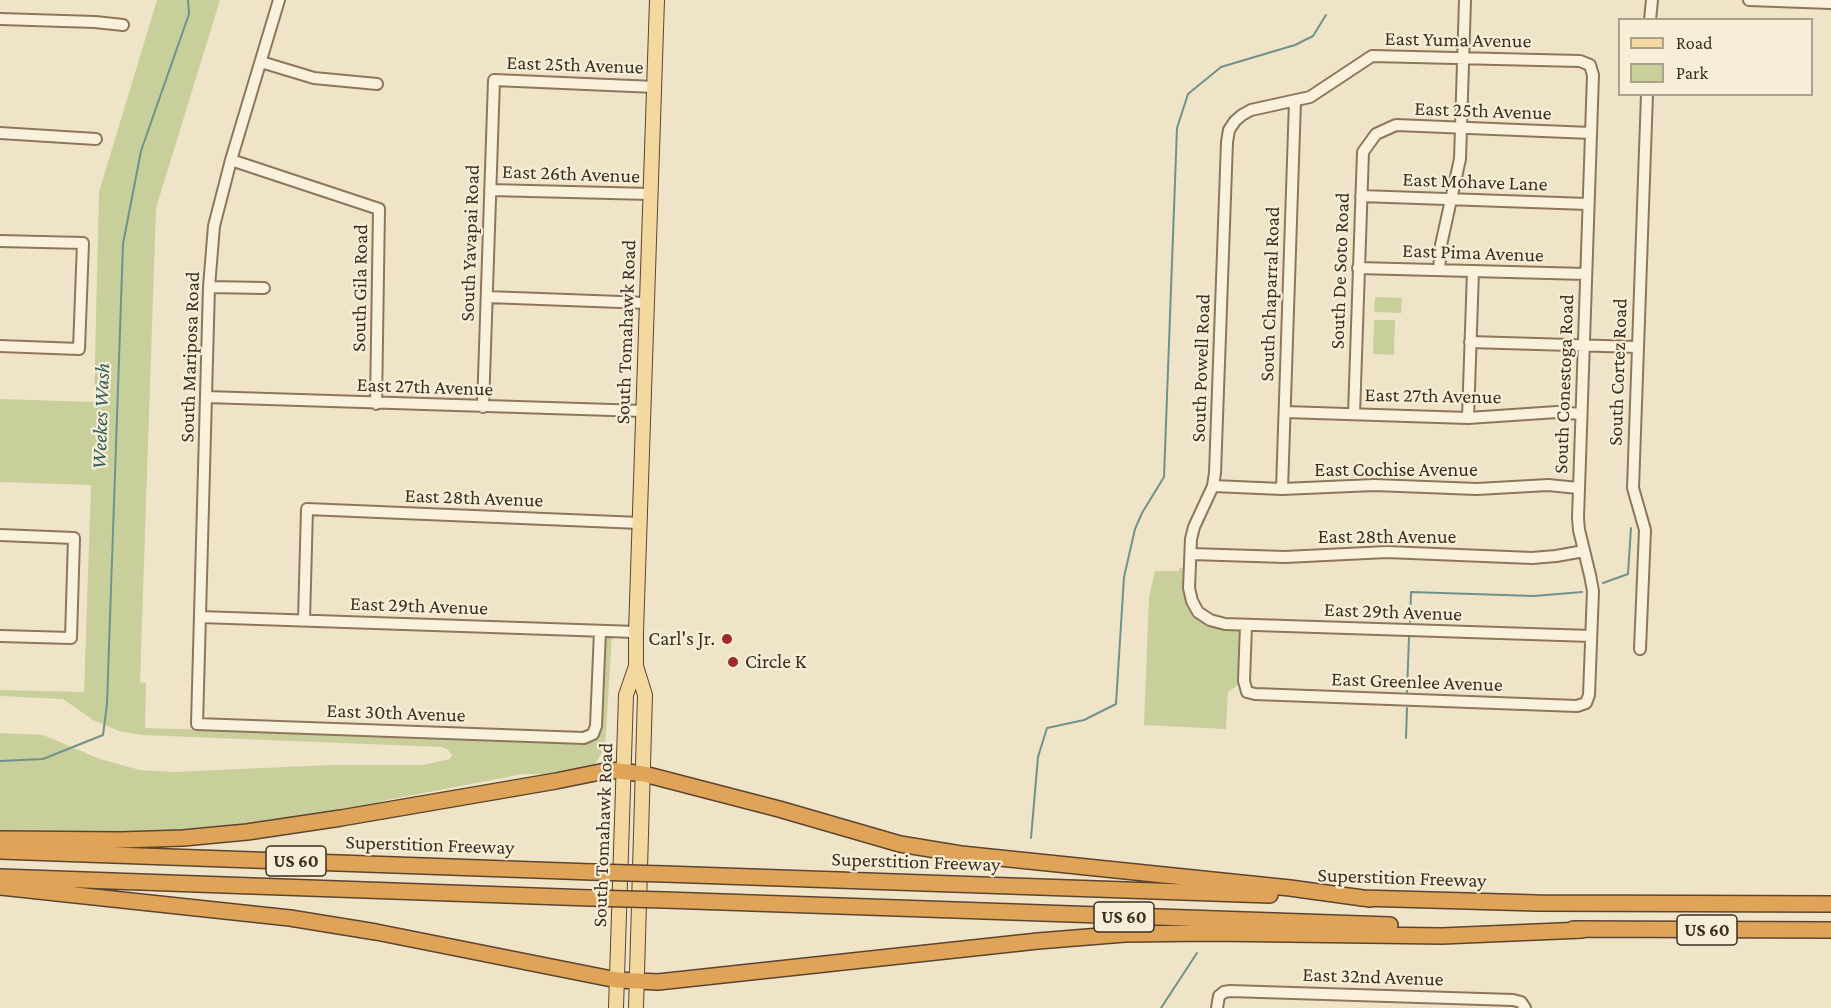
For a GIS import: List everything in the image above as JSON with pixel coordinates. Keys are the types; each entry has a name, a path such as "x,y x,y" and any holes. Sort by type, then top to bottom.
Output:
{"highway":[{"path":"0,839 121,840 183,838 247,832 341,818 610,770 644,774 779,809 900,844 961,854 1279,887 1370,899"},
{"name":"Superstition Freeway","path":"0,851 1370,899 1831,904"},
{"name":"US 60","path":"0,877 1395,926 1583,930 1831,930"},
{"path":"0,887 290,918 376,932 617,980 658,982 1026,942 1125,934 1442,936 1583,930"},
{"path":"1688,904 1831,894"}],"main road":[{"name":"South Tomahawk Road","path":"636,1008 645,695 636,666 636,632 657,0"},
{"name":"South Tomahawk Road","path":"616,1008 626,695 636,666"}],"street":[{"name":"South Mariposa Road","path":"197,724 209,287 214,226 231,160 279,0"},
{"path":"1439,270 1441,245 1460,159 1465,0"},
{"path":"1650,18 1652,0"},
{"path":"1749,0 1831,3"},
{"path":"0,19 123,25"},
{"name":"East Yuma Avenue","path":"1235,121 1251,110 1310,97 1372,56 1580,61 1590,65"},
{"path":"261,62 314,78 377,84"},
{"name":"South Conestoga Road","path":"1586,703 1589,695 1592,584 1579,530 1578,488 1593,75 1590,65"},
{"name":"East 25th Avenue","path":"494,80 655,87"},
{"name":"South Yavapai Road","path":"483,407 494,80"},
{"name":"South Cortez Road","path":"1640,649 1645,530 1633,488 1647,96"},
{"name":"South Chaparral Road","path":"1282,489 1295,100"},
{"name":"South Powell Road","path":"1198,612 1189,588 1191,539 1194,527 1213,486 1215,473 1227,142 1229,130 1235,121"},
{"name":"East 25th Avenue","path":"1376,134 1396,125 1591,133"},
{"path":"0,133 96,139"},
{"name":"South De Soto Road","path":"1354,414 1363,152 1376,134"},
{"name":"South Gila Road","path":"231,160 379,208 376,404"},
{"name":"East 26th Avenue","path":"490,190 650,194"},
{"name":"East Mohave Lane","path":"1361,196 1588,204"},
{"path":"0,241 83,243 80,349 0,346"},
{"name":"East Pima Avenue","path":"1358,268 1586,274"},
{"path":"1468,418 1473,271"},
{"path":"209,287 264,288"},
{"path":"487,297 647,303"},
{"path":"1470,342 1637,347"},
{"name":"East 27th Avenue","path":"206,397 643,411"},
{"name":"East 27th Avenue","path":"1285,412 1468,418 1557,412 1581,414"},
{"name":"East Cochise Avenue","path":"1213,486 1282,489 1374,485 1477,489 1548,485 1578,488"},
{"name":"East 28th Avenue","path":"304,620 307,509 640,523"},
{"path":"0,535 74,538 71,638 0,636"},
{"name":"East 28th Avenue","path":"1191,554 1285,557 1387,552 1532,558 1584,551"},
{"name":"East 29th Avenue","path":"1198,612 1210,620 1225,624 1590,636"},
{"name":"East 29th Avenue","path":"200,617 636,632"},
{"name":"East Greenlee Avenue","path":"1246,625 1244,681 1247,692 1255,694 1577,706 1586,703"},
{"name":"East 30th Avenue","path":"197,724 584,738 592,734 596,726 600,631"},
{"name":"East 32nd Avenue","path":"1217,1008 1217,1000 1221,994 1230,991 1512,1000 1521,1002 1524,1006"},
{"path":"1371,1008 1372,995"}],"green space":[{"path":"157,0 220,0 156,208 140,682 146,683 145,728 590,741 601,730 604,642 612,635 605,748 595,764 561,774 523,774 387,800 339,813 280,822 165,833 0,833 0,733 43,735 100,759 140,770 174,772 330,765 422,765 450,759 452,755 442,747 141,735 119,731 93,720 63,699 0,696 0,690 84,692 91,485 0,482 0,399 94,402 99,192"},
{"path":"1375,297 1402,298 1401,313 1374,312"},
{"path":"1374,320 1395,320 1394,355 1373,354"},
{"path":"1179,568 1185,568 1190,607 1239,631 1241,637 1238,685 1228,692 1226,729 1144,725 1149,597 1155,571 1179,571"}],"waterway":[{"name":"Weekes Wash","path":"0,761 43,759 103,735 107,704 123,244 141,151 189,14 188,0"},
{"path":"1031,838 1038,757 1047,728 1084,720 1116,704 1124,577 1135,529 1164,477 1177,128 1188,94 1221,67 1295,45 1313,36 1326,15"},
{"path":"1603,583 1628,574 1631,528"},
{"path":"1410,622 1411,592 1534,596 1582,592"},
{"path":"1407,692 1409,637"},
{"path":"1406,738 1407,708"},
{"path":"1161,1008 1197,953"}],"place":[{"name":"Carl's Jr.","path":"727,639"},
{"name":"Circle K","path":"733,662"}]}
